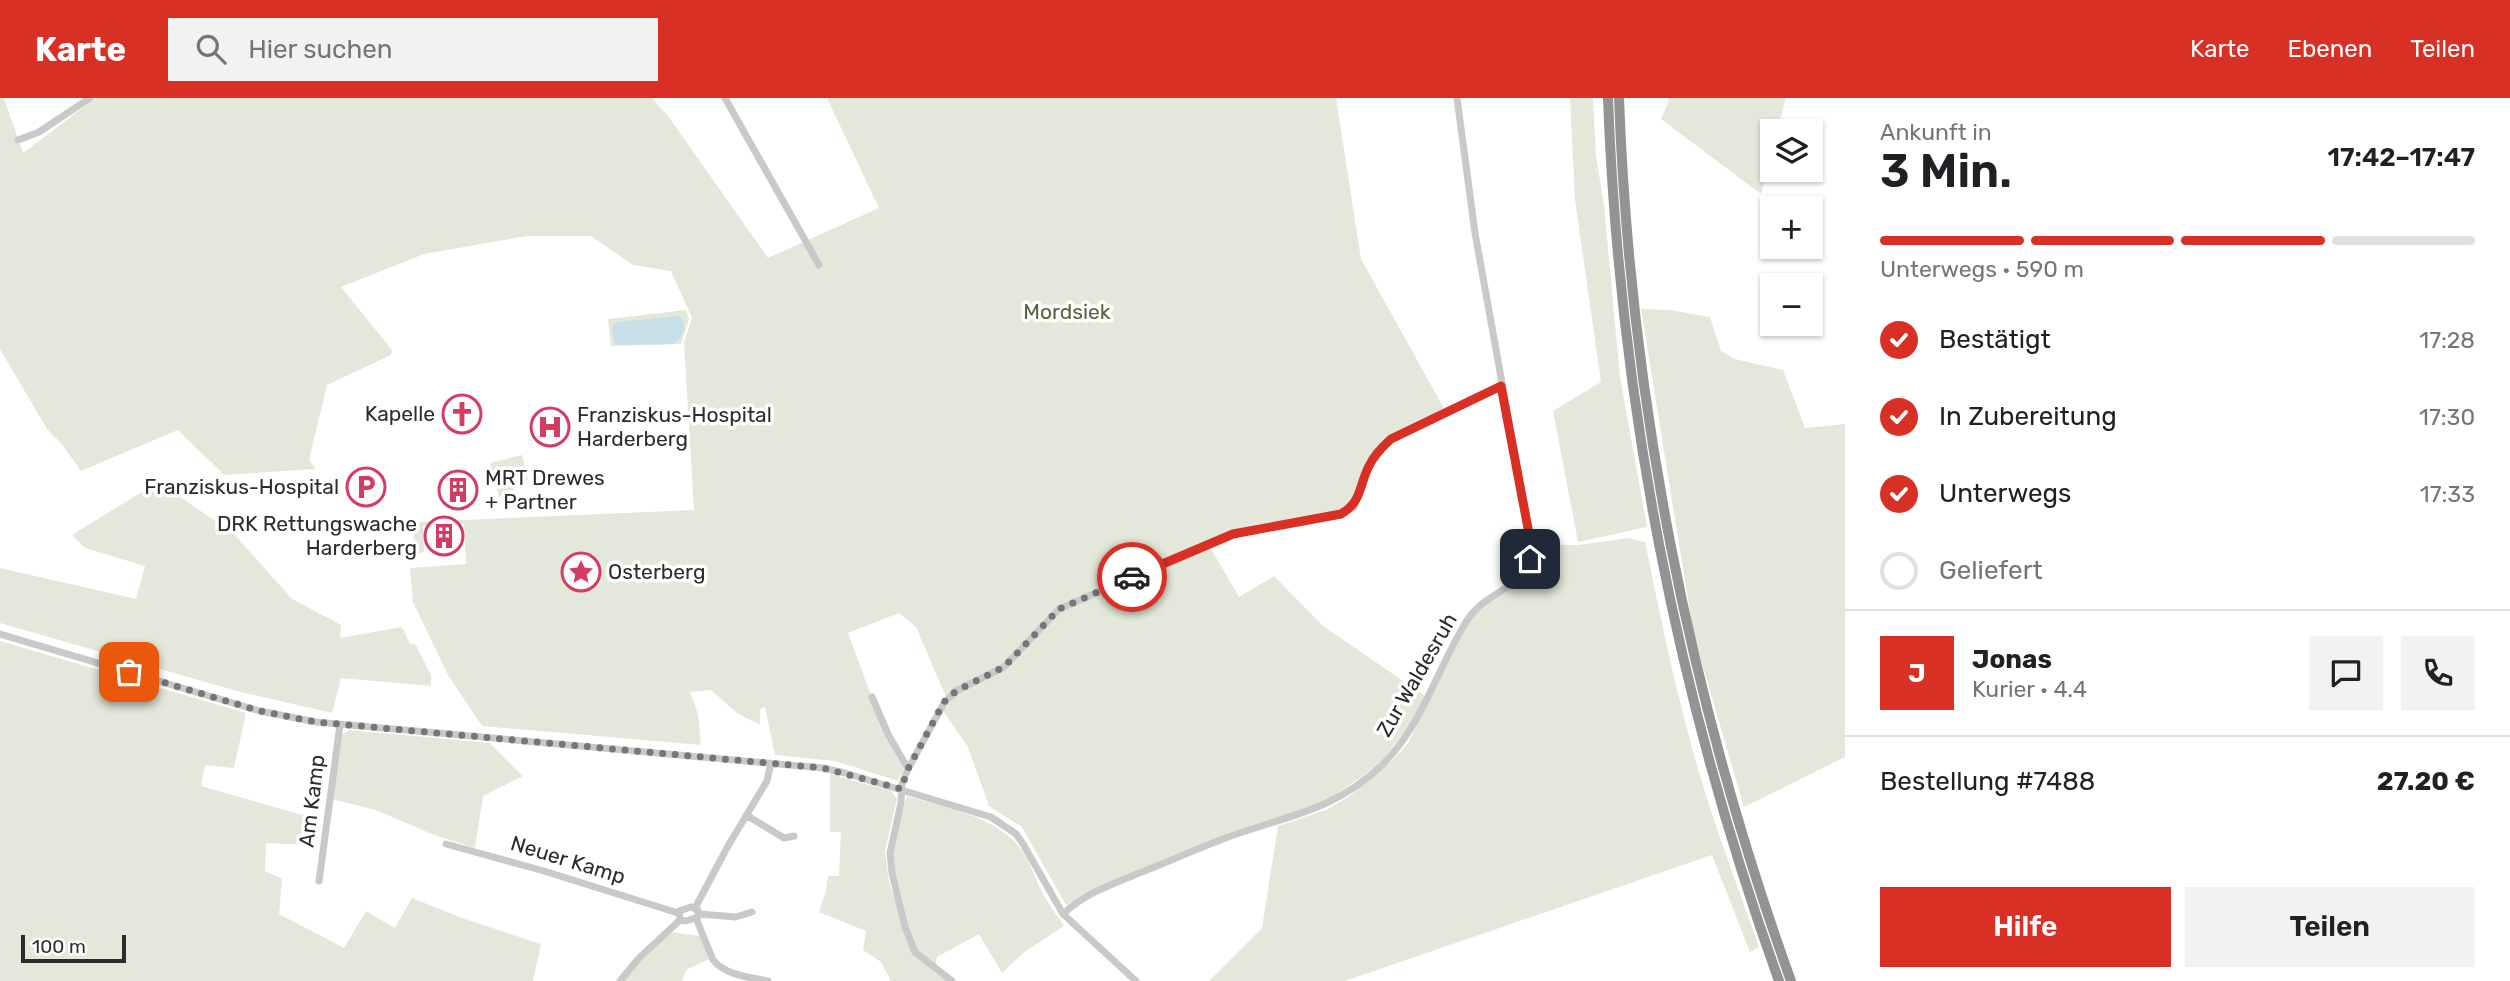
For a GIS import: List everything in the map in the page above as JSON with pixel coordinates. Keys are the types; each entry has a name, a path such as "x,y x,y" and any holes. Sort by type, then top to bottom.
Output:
{"highway":[{"path":"1608,98 1617,250 1625,327 1642,449 1664,569 1685,666 1714,776 1744,879 1779,981"},
{"path":"1619,98 1623,184 1636,326 1646,402 1675,567 1722,762 1755,877 1791,981"}],"street":[{"path":"18,140 39,132 90,98"},
{"path":"725,98 819,265"},
{"name":"Zur Waldesruh","path":"1063,914 1086,896 1119,881 1233,836 1330,804 1369,777 1403,741 1429,698 1469,617 1524,573 1530,559 1531,544 1475,233 1457,98"},
{"path":"952,981 915,952 905,927 891,873 890,853 901,789 908,769 944,702 956,691 1004,667 1059,609 1233,534 1341,514 1354,507 1368,467 1391,439 1501,386"},
{"path":"0,634 260,711 340,725 771,763 845,772 901,789 991,817 1005,825 1023,844 1063,914 1136,981"},
{"path":"872,697 888,734 908,769"},
{"name":"Am Kamp","path":"319,881 340,725"},
{"path":"768,981 731,973 718,965 713,960 697,913 746,816 767,781 771,763"},
{"path":"746,816 784,838 794,836"},
{"name":"Neuer Kamp","path":"446,844 544,871 679,916"},
{"path":"620,981 679,916 682,909 736,917 752,912"},
{"path":"679,916 697,913"}],"green space":[{"name":"Mordsiek","path":"0,98 4,98 23,153 96,98 652,98 668,116 768,258 879,208 827,98 1336,98 1361,259 1446,412 1399,434 1383,446 1359,495 1341,514 1233,534 1208,544 1239,597 1274,576 1323,626 1425,696 1469,617 1524,573 1531,544 1578,545 1629,538 1645,542 1683,716 1697,766 1759,947 1750,952 1712,855 1345,981 1209,981 1262,928 1278,826 1328,809 1351,795 1394,759 1409,742 1427,703 1384,758 1328,800 1083,895 1066,905 1022,827 989,806 968,747 943,711 956,695 946,697 916,627 899,613 848,633 887,739 904,770 898,781 835,761 775,755 765,707 760,709 760,725 737,713 711,690 690,692 698,714 701,745 482,726 448,675 413,602 410,568 466,564 464,524 423,526 424,551 412,555 415,522 694,510 684,342 692,318 671,271 633,265 591,236 527,236 424,254 341,287 392,350 391,355 327,385 309,460 316,469 224,475 178,430 81,471 47,429 0,349"},
{"path":"1570,98 1593,98 1596,156 1604,205 1620,377 1647,527 1578,542 1553,411 1601,382 1575,200"},
{"path":"1668,98 1786,98 1780,119 1760,119 1760,182 1764,182 1761,194 1661,119"},
{"path":"1641,309 1669,310 1710,317 1721,351 1735,359 1783,370 1805,428 1845,424 1845,757 1744,807 1694,636"},
{"path":"686,310 689,319 681,344 611,346 608,319"},
{"path":"522,455 528,480 513,484 515,492 499,497 490,463"},
{"path":"158,482 233,533 292,599 341,625 340,638 402,627 410,644 416,645 431,675 431,686 341,678 332,713 237,691 0,623 0,568 136,599 145,566 85,548 72,535"},
{"path":"0,641 246,713 234,768 205,765 201,786 313,818 311,845 266,843 265,871 282,879 279,914 344,948 366,911 395,928 412,898 541,944 533,981 0,981"},
{"path":"349,730 490,743 523,776 483,796 475,848 434,835 376,810 332,799 342,735"},
{"path":"830,774 891,791 897,799 885,851 889,882 902,918 890,853 907,796 978,818 1004,832 1024,854 1043,894 1064,926 1023,953 1002,973 979,934 937,957 935,967 952,981 891,981 881,962 863,950 866,931 819,912 828,876 839,876 841,832 830,832"},
{"path":"671,932 700,936 709,959 686,970 682,981 623,981 642,959"}],"water":[{"path":"678,316 683,319 684,329 674,344 618,345 614,342 612,327 617,322"}],"way so far":[{"path":"129,672 260,711 316,722 823,768 901,789 908,769 944,702 956,691 1004,667 1059,609 1132,577"}],"place":[{"name":"Kapelle","path":"462,414"},
{"name":"Franziskus-Hospital Harderberg","path":"550,427"},
{"name":"Franziskus-Hospital","path":"366,487"},
{"name":"MRT Drewes + Partner","path":"458,490"},
{"name":"DRK Rettungswache Harderberg","path":"444,536"},
{"name":"Osterberg","path":"581,572"}],"route":[{"path":"1132,577 1233,534 1341,514 1354,507 1368,467 1391,439 1501,386 1531,544 1530,559"}]}
